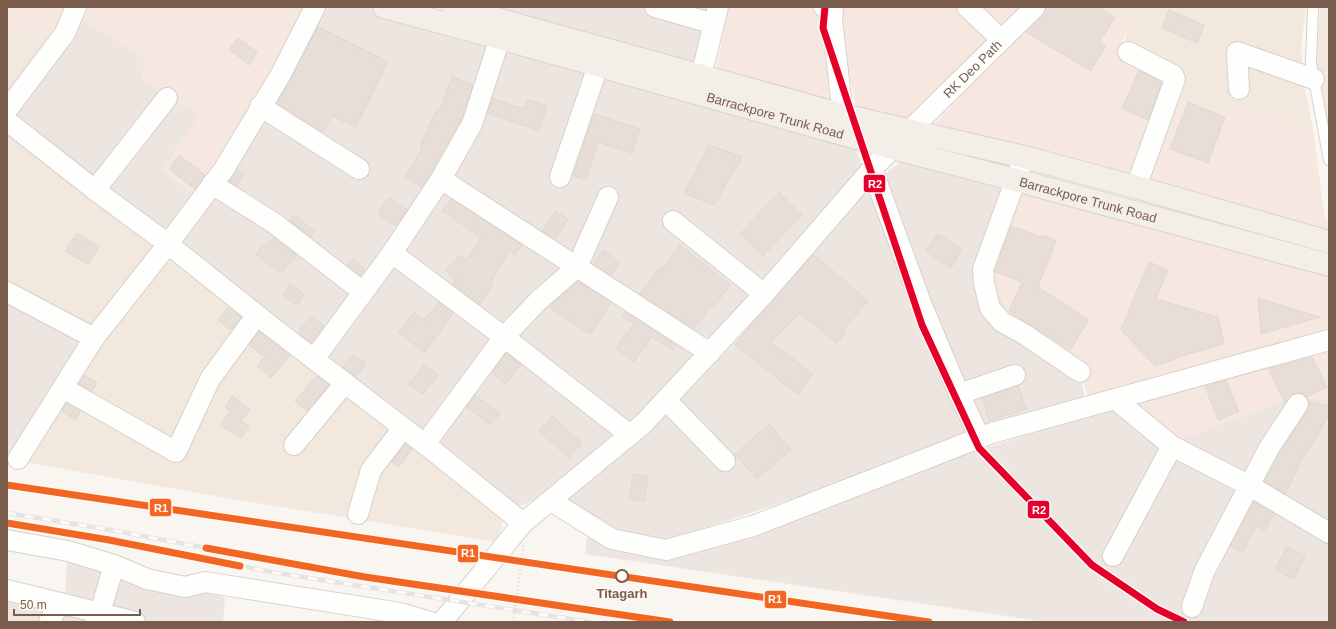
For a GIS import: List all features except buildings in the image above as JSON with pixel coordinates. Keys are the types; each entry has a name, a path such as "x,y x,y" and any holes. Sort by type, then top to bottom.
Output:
{"main road":[{"name":"Barrackpore Trunk Road","path":"384,7 502,21 598,66 892,148 1329,265"},
{"name":"Barrackpore Trunk Road","path":"453,7 843,115 1024,157 1329,242"}],"street":[{"path":"7,110 65,33 76,7"},
{"path":"18,459 94,338 168,244 224,169 260,106 281,74 315,7"},
{"path":"655,7 716,16 701,76"},
{"path":"967,7 1002,40"},
{"name":"RK Deo Path","path":"442,622 523,523 644,424 764,294 872,169 1035,7"},
{"path":"828,11 843,115"},
{"path":"314,359 392,253 441,180 472,124 502,21"},
{"path":"1128,52 1175,78 1136,187"},
{"path":"1239,89 1237,52 1314,79"},
{"path":"560,177 598,66"},
{"path":"95,190 167,98"},
{"path":"260,106 359,169"},
{"path":"7,121 425,444 523,523"},
{"path":"1024,157 983,268 984,283 990,308 1002,322 1024,334 1080,372"},
{"path":"872,169 921,303 959,394 980,438"},
{"path":"441,180 710,353"},
{"path":"212,184 274,223 363,292"},
{"path":"425,444 504,337 539,300 577,267 608,197"},
{"path":"673,221 764,294"},
{"path":"392,253 504,337 630,435"},
{"path":"7,292 94,338"},
{"path":"63,388 176,452 210,379 257,315"},
{"path":"551,501 612,539 666,550 753,526 992,433 1329,340"},
{"path":"959,394 1015,375"},
{"path":"294,445 345,383"},
{"path":"1115,399 1172,446 1250,486 1329,533"},
{"path":"666,400 725,461"},
{"path":"1192,608 1204,572 1270,448 1298,404"},
{"path":"358,514 371,470 404,428"},
{"path":"1113,556 1172,446"},
{"path":"7,540 68,551 114,565 147,579 185,587 205,582 400,613 431,622"},
{"path":"98,618 114,565"},
{"path":"7,590 60,603 98,618 135,622"},
{"path":"49,622 60,603"}],"lane":[{"path":"1313,7 1311,63 1329,160"}],"path":[{"path":"513,622 524,543"}],"shaded area":[{"path":"7,7 72,7 59,36 7,29"},
{"path":"81,7 309,7 197,197 162,170 200,116 141,78 77,18"},
{"path":"322,7 411,7 496,31 469,126 316,352 175,244"},
{"path":"473,7 718,7 702,71"},
{"path":"729,7 824,7 822,40 836,109 714,78"},
{"path":"838,7 1022,7 909,131 858,117 838,15"},
{"path":"1045,7 1104,7 1128,29 1118,48 1172,78 1175,95 1238,118 1242,106 1313,129 1324,213 1329,225 1329,242 925,134"},
{"path":"1104,7 1306,7 1301,50 1304,84 1313,129 1243,106 1238,118 1175,95 1123,47 1128,29"},
{"path":"1320,7 1329,7 1329,133 1316,65"},
{"path":"77,17 146,59 141,78 200,116 162,170 197,197 168,237 12,120"},
{"path":"7,29 59,36 7,103"},
{"path":"507,33 849,133 865,172 642,417 549,495 514,508 321,357 479,130"},
{"path":"7,130 162,244 96,331 7,286"},
{"path":"913,152 1008,175 975,273 1003,301 996,323 1082,377 1084,399 665,542 615,535 561,500 651,430 740,337 869,187"},
{"path":"1008,175 1329,261 1329,401 1293,397 1176,441 1118,388 1089,399 1082,377 996,323 975,273"},
{"path":"168,250 504,517 497,542 238,500 19,461"},
{"path":"7,297 86,340 14,458 7,456"},
{"path":"1293,397 1329,401 1329,622 1046,622 585,554 587,537 669,555 714,544 967,454 1117,407 1176,441"},
{"path":"67,559 208,591 225,598 223,622 153,622 138,619 136,622 7,622 7,598 64,612"}],"railway":[{"path":"825,7 823,28 922,325 979,448 1092,565 1157,609 1184,622"},
{"path":"7,513 111,530 365,577 670,622"},
{"path":"7,523 109,540 271,572 590,622"}],"transit line":[{"name":"R2","path":"825,7 823,28 922,325 979,448 1092,565 1157,609 1184,622"},
{"name":"R1","path":"7,485 929,622"},
{"name":"R1","path":"7,523 109,540 240,566"},
{"name":"R1","path":"206,548 365,577 670,622"}],"place":[{"name":"Titagarh","path":"622,576"}]}
